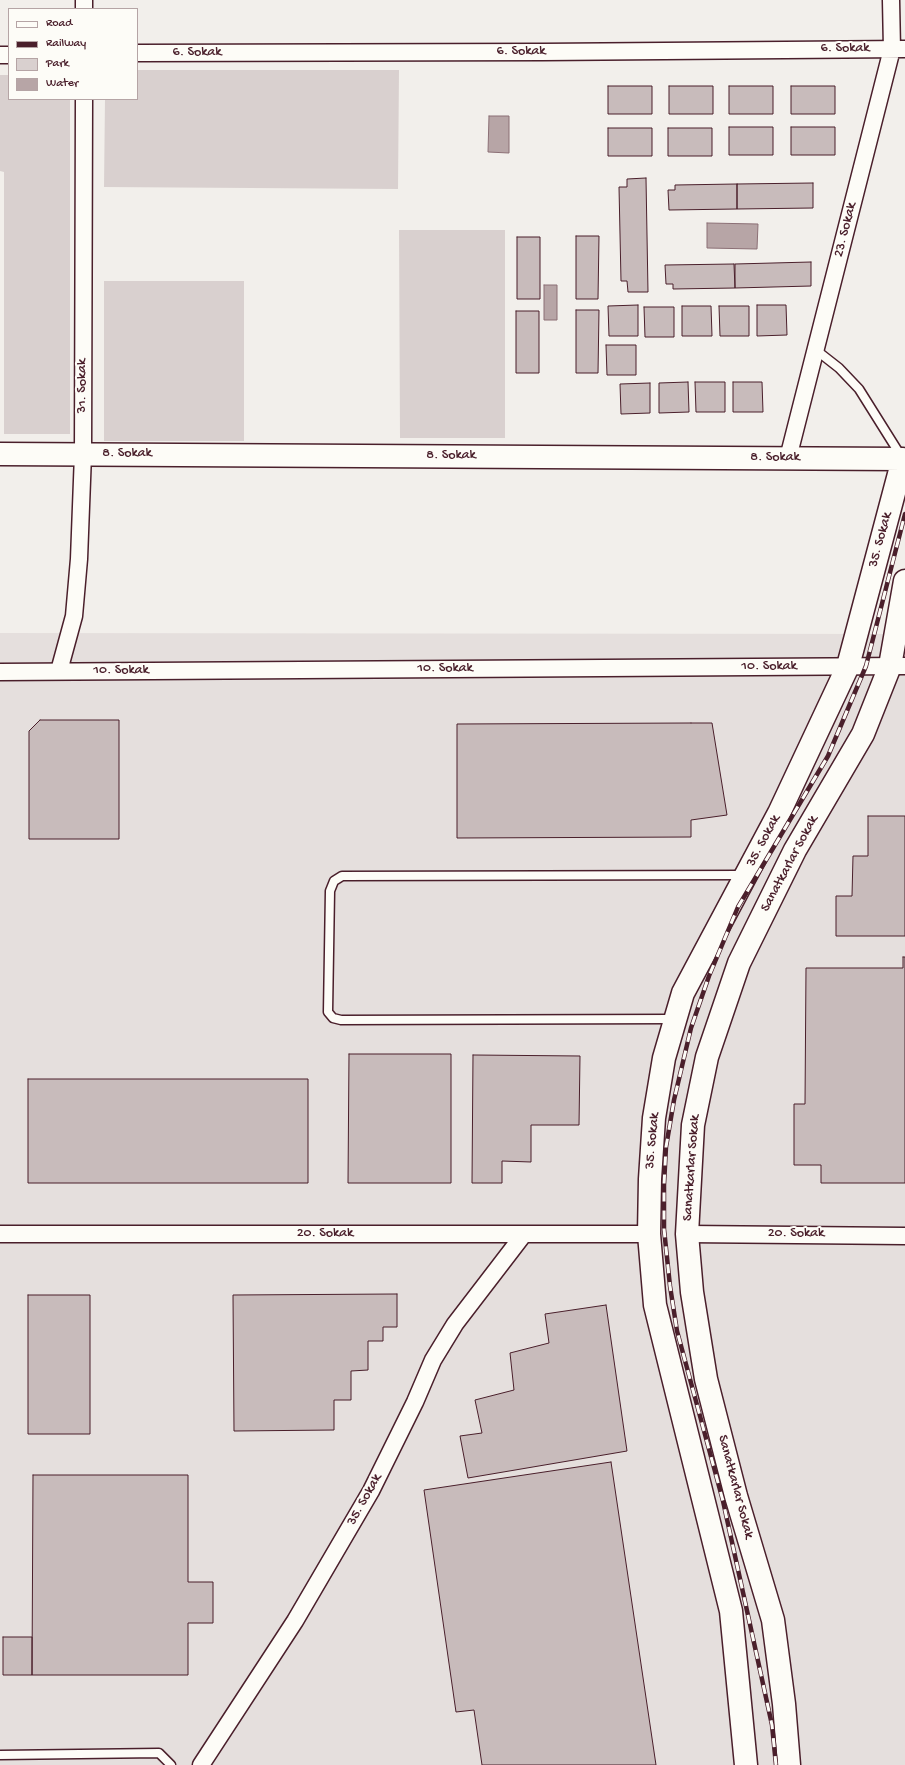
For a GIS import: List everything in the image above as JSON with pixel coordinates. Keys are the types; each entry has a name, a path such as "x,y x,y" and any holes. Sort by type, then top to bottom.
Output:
{"street":[{"name":"23. Sokak","path":"788,458 816,350 899,49 892,0"},
{"name":"6. Sokak","path":"138,53 899,49"},
{"name":"31. Sokak","path":"59,671 74,616 79,560 83,454 84,100"},
{"name":"8. Sokak","path":"0,454 788,458 904,455"},
{"name":"35. Sokak","path":"746,1765 731,1611 655,1305 649,1234 650,1179 654,1118 664,1058 682,993 779,813 848,666 904,455"},
{"name":"Sanatkarlar Sokak","path":"789,1765 784,1704 773,1620 736,1496 706,1379 692,1292 687,1234 693,1125 707,1057 739,963 795,850 863,734 898,666 905,581"},
{"name":"10. Sokak","path":"0,672 898,666"},
{"name":"20. Sokak","path":"0,1234 649,1234"},
{"name":"35. Sokak","path":"201,1765 295,1621 371,1491 415,1402 432,1360 455,1324 524,1234"},
{"name":"20. Sokak","path":"687,1234 905,1236"}],"lane":[{"path":"816,350 839,368 858,390 904,455"},
{"path":"675,1019 341,1020 333,1018 328,1012 330,891 334,881 342,876 746,875"},
{"path":"0,1755 159,1753 171,1765"}],"shaded area":[{"path":"0,633 905,634 905,1765 0,1765"}],"green space":[{"path":"138,70 399,70 398,189 104,187 105,100 138,100"},
{"path":"0,75 8,75 8,100 70,100 70,434 4,434 4,172 0,171"},
{"path":"399,230 505,230 505,438 400,438"},
{"path":"104,281 244,281 244,441 104,441"}],"water":[{"path":"489,116 509,116 509,153 488,152"},
{"path":"707,223 758,224 757,249 707,248"},
{"path":"544,285 557,285 557,320 544,320"}],"building":[{"path":"608,86 652,86 652,114 608,114"},
{"path":"669,86 713,86 713,114 669,114"},
{"path":"729,86 773,86 773,114 729,114"},
{"path":"791,86 835,86 835,114 791,114"},
{"path":"729,127 773,127 773,155 729,155"},
{"path":"791,127 835,127 835,155 791,155"},
{"path":"608,128 652,128 652,156 608,156"},
{"path":"668,128 712,128 712,156 668,156"},
{"path":"646,178 648,292 628,292 627,281 621,281 619,187 627,187 627,179"},
{"path":"813,183 813,208 737,209 737,184"},
{"path":"737,184 737,209 669,210 668,190 675,190 675,185"},
{"path":"576,236 599,236 598,299 576,299"},
{"path":"517,237 540,237 540,299 517,299"},
{"path":"811,262 811,286 735,288 735,264"},
{"path":"734,264 735,288 673,289 673,284 666,284 665,265"},
{"path":"638,305 638,336 609,336 608,306"},
{"path":"757,305 786,305 787,335 757,336"},
{"path":"682,306 711,306 712,336 682,336"},
{"path":"719,306 749,306 749,336 720,336"},
{"path":"644,307 674,307 674,337 645,337"},
{"path":"576,310 599,310 598,373 576,373"},
{"path":"516,311 539,311 539,373 516,373"},
{"path":"606,345 636,345 636,375 607,375"},
{"path":"688,382 689,412 659,413 659,383"},
{"path":"695,382 725,382 725,412 696,412"},
{"path":"733,382 762,382 763,412 733,412"},
{"path":"650,383 650,413 621,414 620,384"},
{"path":"40,720 119,720 119,839 29,839 29,731"},
{"path":"712,723 727,815 691,820 691,837 457,838 457,724"},
{"path":"868,816 905,816 905,936 836,936 836,896 852,896 853,856 868,856"},
{"path":"903,957 905,957 905,1183 821,1183 821,1165 794,1165 794,1104 805,1104 806,968 903,968"},
{"path":"349,1054 451,1054 451,1183 348,1183"},
{"path":"473,1055 580,1056 579,1125 531,1125 531,1162 502,1161 502,1183 472,1183"},
{"path":"28,1079 308,1079 308,1183 28,1183"},
{"path":"397,1294 397,1327 383,1327 383,1341 368,1341 368,1370 351,1371 351,1400 334,1400 334,1430 234,1431 233,1295"},
{"path":"28,1295 90,1295 90,1434 28,1434"},
{"path":"606,1305 627,1451 468,1478 460,1436 482,1433 475,1400 514,1390 510,1353 549,1343 545,1314"},
{"path":"611,1462 656,1765 482,1765 474,1710 456,1712 424,1490"},
{"path":"33,1475 188,1475 188,1582 213,1582 213,1623 188,1623 188,1675 32,1675"},
{"path":"3,1637 32,1637 32,1675 3,1675"}],"railway":[{"path":"776,1765 772,1725 723,1501 677,1331 670,1286 664,1229 666,1147 674,1100 691,1028 709,976 738,907 828,756 866,666 905,514"}]}
